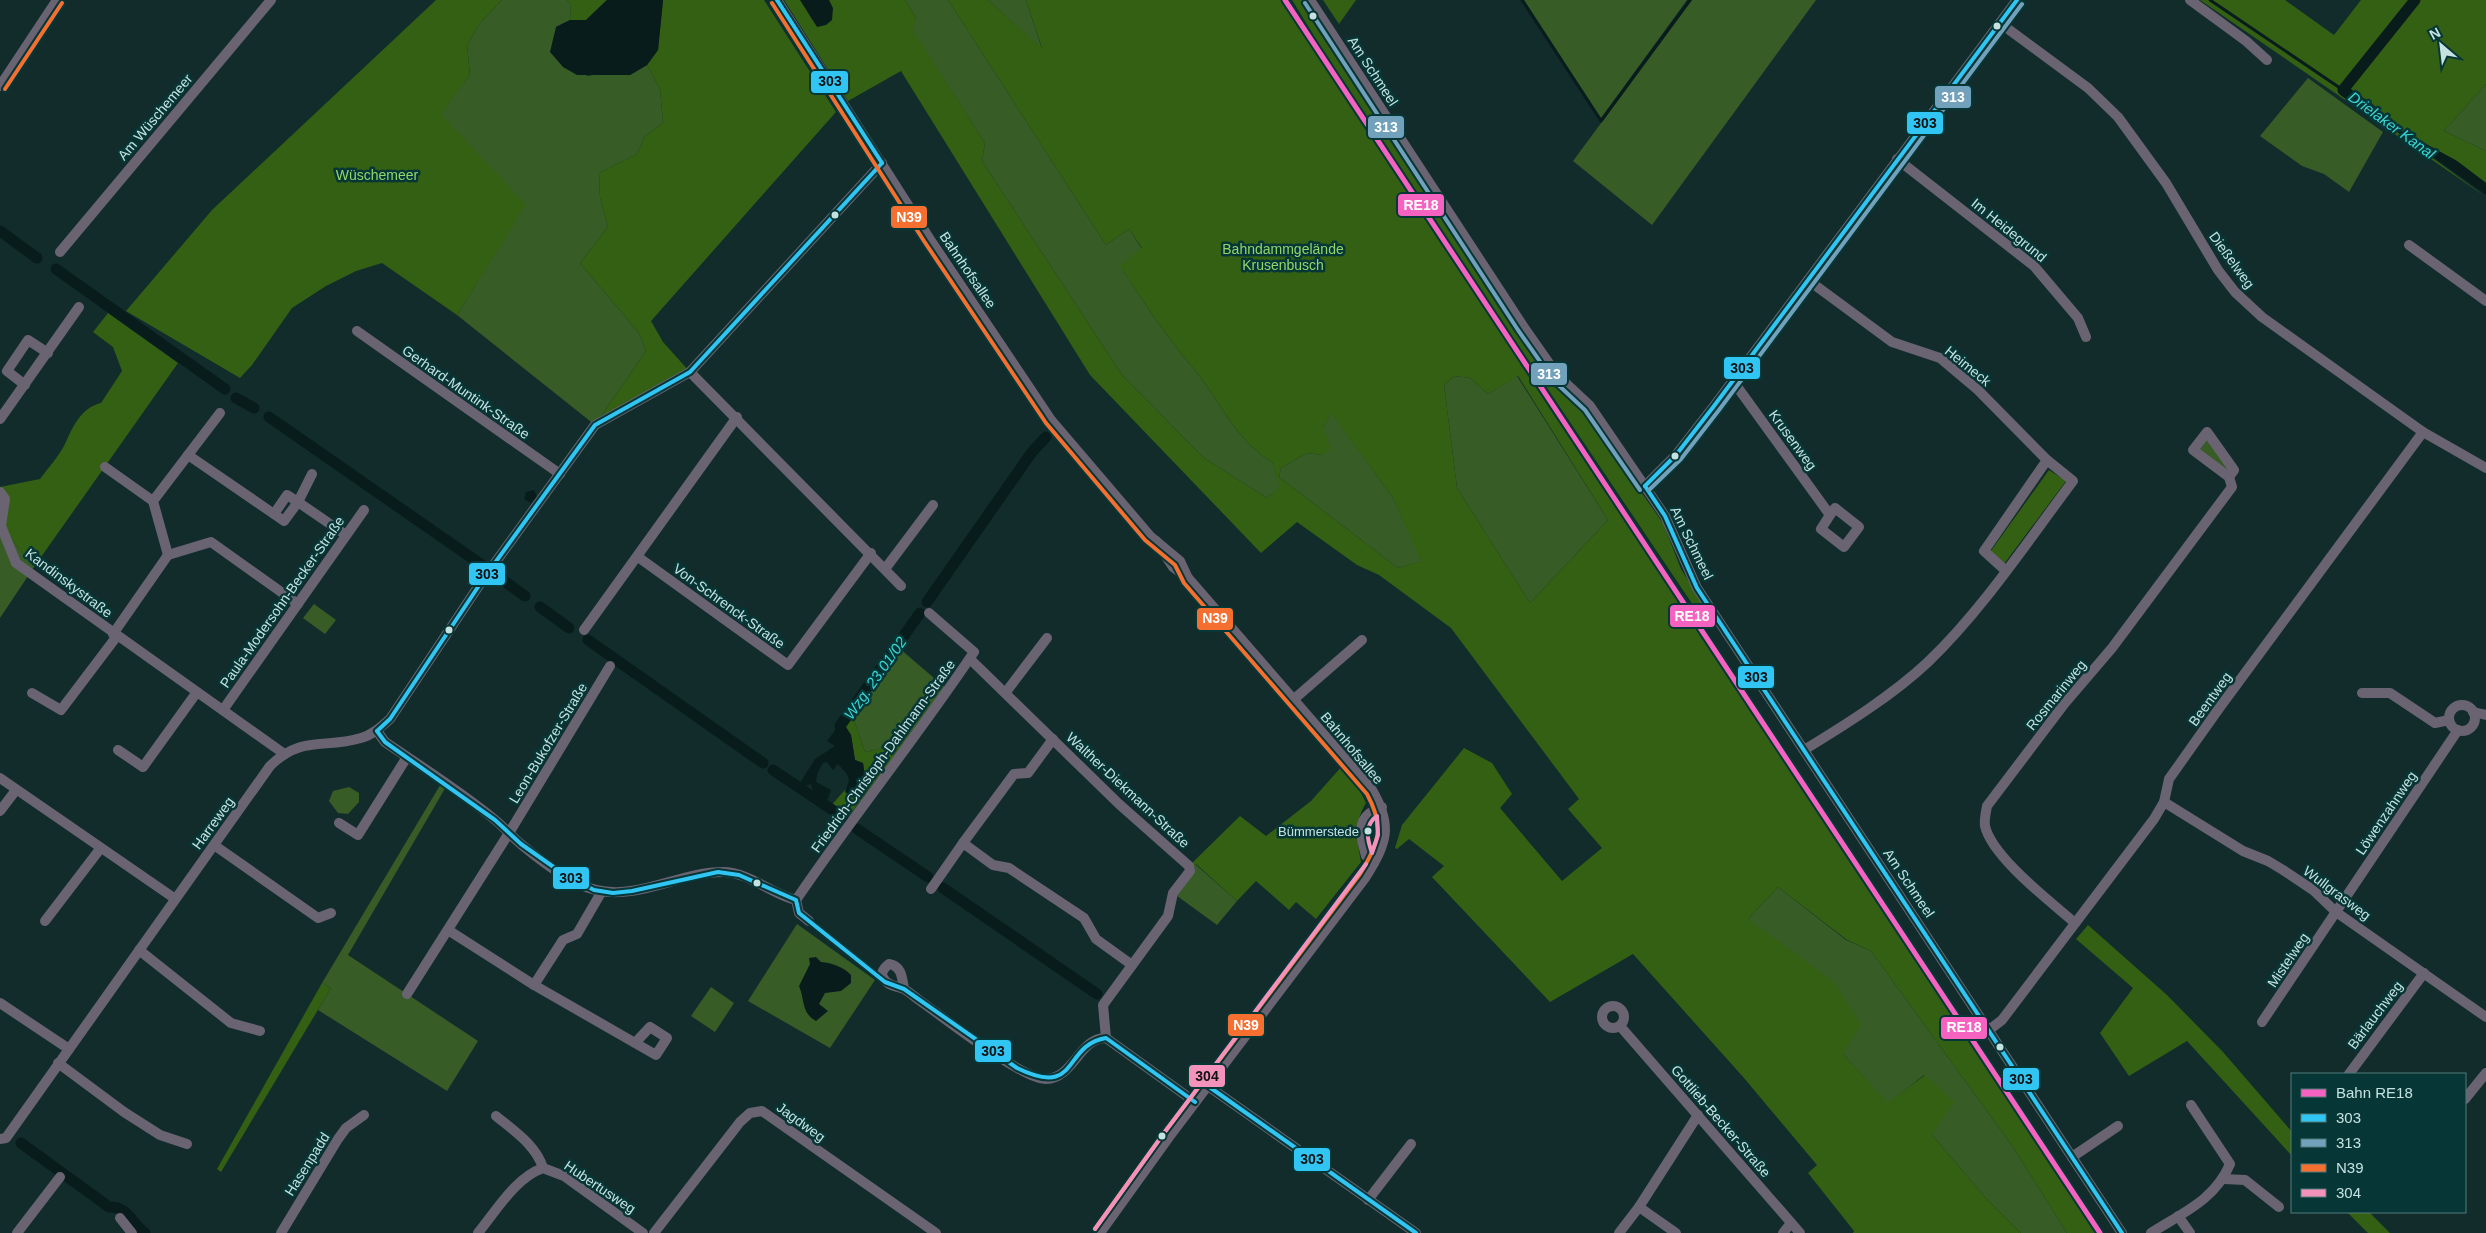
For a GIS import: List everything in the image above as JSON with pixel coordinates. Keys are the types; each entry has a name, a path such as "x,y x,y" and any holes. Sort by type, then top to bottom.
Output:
{"street":[{"path":"0,86 57,0"},
{"name":"Am Wüschemeer","path":"60,252 271,0"},
{"name":"Bahnhofsallee","path":"777,0 1051,420 1156,541 1180,561 1189,580 1372,790 1383,812"},
{"name":"Am Schmeel","path":"1310,0 1528,334 1558,376 1590,406 1665,516 1697,588 2122,1233"},
{"path":"1645,486 1676,455 1733,381 2017,0"},
{"path":"2190,0 2246,41 2267,60"},
{"name":"Dießelweg","path":"2000,23 2088,88 2118,117 2166,183 2218,270 2236,292 2262,317 2423,432 2485,465"},
{"name":"Im Heidegrund","path":"1897,159 2034,266 2078,318 2086,337"},
{"name":"Harreweg","path":"0,1139 6,1138 174,898 270,766 283,753 298,746 360,738 377,731 390,719 484,578 595,425 690,372 882,163"},
{"path":"2408,245 2486,302"},
{"name":"Heimeck","path":"1804,750 1866,708 1927,662 1963,624 2074,481 2047,460 1978,390 1940,358 1892,342 1808,280"},
{"path":"0,419 79,308"},
{"name":"Gerhard-Muntink-Straße","path":"357,331 560,474"},
{"path":"25,385 7,371 28,340 48,353"},
{"path":"690,372 737,417 901,586"},
{"name":"Krusenweg","path":"1733,381 1830,515"},
{"path":"153,501 220,413"},
{"path":"584,630 737,417"},
{"name":"Beentweg","path":"1989,1030 2002,1020 2154,819 2164,802 2169,779 2423,432"},
{"path":"188,455 274,514 287,495 346,534"},
{"path":"2005,570 1984,551 2047,460"},
{"path":"105,467 153,501 168,555"},
{"path":"298,502 312,474"},
{"name":"Rosmarinweg","path":"2075,922 2020,873 1993,845 1985,825 1987,806 2065,703 2112,648 2232,487 2230,477"},
{"name":"Kandinskystraße","path":"0,492 5,499 1,526 16,564 46,583 115,635 283,753"},
{"path":"886,569 933,505"},
{"name":"Paula-Modersohn-Becker-Straße","path":"224,710 364,510"},
{"path":"115,635 168,555 211,542 298,604"},
{"name":"Von-Schrenck-Straße","path":"638,557 788,666 871,553"},
{"name":"Friedrich-Christoph-Dahlmann-Straße","path":"796,900 844,830 908,748 974,652 929,613"},
{"name":"Kandinskystraße","path":"32,693 61,710 115,635"},
{"path":"1006,692 1047,638"},
{"path":"1293,700 1362,640"},
{"name":"Walther-Diekmann-Straße","path":"970,660 1006,692 1119,804 1189,866 1190,871 1173,893 1168,916 1103,1005 1106,1038"},
{"name":"Leon-Bukofzer-Straße","path":"407,994 509,833 610,666"},
{"path":"118,750 143,767 197,692"},
{"path":"2362,692 2390,693 2435,723 2449,720"},
{"path":"2458,730 2452,727 2449,720 2450,712 2456,707 2467,707 2473,712 2486,715"},
{"name":"Löwenzahnweg","path":"2336,912 2458,730 2466,730 2473,724 2473,712"},
{"path":"377,731 385,742 495,820 520,844 562,873 594,890 613,893 632,891 702,874 726,872 749,878 780,896 796,900 799,913 809,921"},
{"path":"931,889 1014,774 1028,773 1053,739"},
{"path":"339,823 358,835 407,757"},
{"path":"0,778 174,898"},
{"path":"0,812 16,790"},
{"name":"Wullgrasweg","path":"2164,802 2243,851 2275,865 2313,890 2336,912 2486,1017"},
{"path":"1100,1233 1195,1102 1374,863 1384,841 1386,830 1383,812 1370,811 1364,816 1361,834 1366,856 1374,863"},
{"path":"963,843 994,865 1009,868 1084,918 1096,939 1132,964"},
{"path":"214,845 318,918 331,913"},
{"path":"45,921 100,848"},
{"path":"534,984 563,940 577,934 602,891"},
{"name":"Mistelweg","path":"2262,1022 2336,912"},
{"path":"448,930 534,984 635,1043"},
{"path":"139,950 231,1023 260,1031"},
{"name":"Bärlauchweg","path":"2350,1073 2424,973"},
{"path":"904,989 1006,1061 1038,1078 1054,1078 1063,1074 1093,1040 1106,1038 1195,1102"},
{"path":"0,1004 69,1049"},
{"name":"Gottlieb-Becker-Straße","path":"1620,1026 1800,1233"},
{"path":"58,1063 160,1136 187,1144"},
{"path":"2466,1098 2486,1073"},
{"path":"1208,1086 1416,1233"},
{"path":"2151,1233 2209,1196 2224,1178 2230,1164 2191,1105"},
{"name":"Jagdweg","path":"654,1233 740,1122 750,1112 762,1111 936,1233"},
{"name":"Hasenpadd","path":"281,1233 338,1139 346,1128 364,1115"},
{"path":"1619,1233 1639,1207 1698,1115"},
{"path":"496,1116 528,1143 540,1158 543,1168"},
{"path":"2072,1157 2118,1126"},
{"path":"1368,1200 1411,1144"},
{"name":"Hubertusweg","path":"478,1233 522,1180 532,1172 543,1168 564,1176 643,1233"},
{"path":"17,1233 60,1177"},
{"path":"2224,1178 2245,1180 2280,1207"},
{"path":"1639,1207 1676,1233"},
{"path":"2178,1216 2190,1233"},
{"path":"120,1218 132,1233"},
{"path":"1783,1233 1791,1223"}],"green space":[{"name":"Wüschemeer","path":"436,0 502,0 480,23 467,45 470,75 441,114 526,205 457,315 382,263 356,271 326,286 292,308 252,365 240,378 126,311 212,210"},
{"path":"502,0 567,0 571,5 570,20 556,27 587,76 600,74 630,75 647,65 660,89 663,123 645,136 637,154 599,173 600,198 608,227 580,263 639,333 646,351 595,425 457,315 525,205 440,114 470,75 467,45 480,23"},
{"path":"567,0 607,0 586,20 570,20 571,5"},
{"path":"663,0 764,0 836,112 651,321 663,342 690,372 595,425 646,351 639,333 580,263 608,227 600,198 599,173 637,154 645,136 663,123 660,89 647,65 658,50"},
{"name":"Bahndammgelände Krusenbusch","path":"784,0 905,0 916,18 913,30 985,143 982,161 1122,375 1204,458 1267,498 1280,487 1272,462 1253,448 1237,430 1173,343 1120,266 1142,248 1129,229 1106,245 948,0 988,0 1042,48 1026,0 1281,0 2096,1233 2067,1233 2013,1147 1871,951 1847,940 1778,887 1748,919 1833,981 1861,1024 1843,1054 1888,1103 1925,1075 1954,1102 1932,1135 1984,1196 2021,1233 1853,1233 1854,1231 1808,1173 1817,1165 1744,1078 1633,954 1550,1002 1432,877 1444,866 1409,839 1397,849 1395,848 1402,825 1464,748 1492,763 1512,794 1500,808 1562,881 1602,848 1568,809 1579,799 1451,628 1379,575 1357,565 1297,522 1261,553 1090,375 901,71 848,101","holes":["1454,376 1470,378 1488,394 1518,376 1608,520 1530,603 1457,488 1444,385","1331,413 1393,498 1421,561 1398,568 1279,477 1281,468 1307,453 1323,455 1331,448 1323,429"]},
{"path":"905,0 948,0 1106,245 1129,229 1142,249 1121,267 1173,343 1237,430 1253,448 1272,462 1281,487 1267,498 1204,458 1122,375 982,161 985,143 912,30 916,18"},
{"path":"988,0 1026,0 1042,49"},
{"path":"1292,0 1303,0 1310,10 1307,13 1322,36 1325,34 1546,369 1581,407 1663,523 1681,569 1706,609 1699,614 1356,104"},
{"path":"1323,0 1356,0 1339,24"},
{"path":"1524,0 1687,0 1601,118"},
{"path":"1692,0 1816,0 1652,225 1573,161"},
{"path":"2200,0 2285,0 2334,35 2361,0 2486,0 2486,84 2444,131 2486,151 2486,183 2457,161 2402,131 2370,102 2341,91 2486,197"},
{"path":"2308,78 2383,132 2349,192 2324,174 2302,166 2260,136"},
{"path":"2486,84 2486,151 2444,131"},
{"path":"108,313 178,363 34,567 1,526 0,487 40,479 60,453 78,419 88,409 101,403 122,371 113,347 93,332"},
{"path":"1454,376 1470,378 1488,394 1517,376 1608,520 1530,603 1457,488 1444,385"},
{"path":"1331,412 1393,498 1422,561 1398,568 1279,477 1281,468 1307,453 1323,455 1323,429"},
{"path":"2207,432 2234,470 2229,477 2193,450"},
{"path":"2049,470 2066,481 2004,564 1990,552"},
{"path":"0,492 1,526 34,567 0,618"},
{"path":"314,604 336,620 325,634 303,618"},
{"path":"899,648 948,690 904,743 865,752 851,711"},
{"path":"851,711 865,752 904,743 843,824 828,809 845,790 866,786 863,763 855,760 851,735 842,721"},
{"path":"1343,765 1357,785 1366,803 1358,824 1361,862 1316,919 1296,902 1289,910 1256,881 1237,901 1196,864 1190,871 1189,866 1240,816 1266,836 1311,801"},
{"path":"442,782 447,785 348,955 478,1041 447,1091 318,1010 331,988 322,983"},
{"path":"349,787 359,793 359,802 348,814 338,813 329,801 333,791"},
{"path":"1195,864 1237,901 1217,925 1173,893"},
{"path":"1778,887 1846,940 1871,951 2013,1147 2067,1233 2021,1233 1984,1196 1932,1135 1924,1075 1888,1104 1843,1054 1748,919"},
{"path":"797,924 875,980 830,1048 748,1001"},
{"path":"2088,925 2167,995 2223,1052 2291,1131 2291,1155 2187,1041 2129,1076 2100,1033 2133,988 2076,939"},
{"path":"322,983 331,988 221,1172 217,1169"},
{"path":"711,987 734,1003 715,1032 691,1016"},
{"path":"2348,1213 2370,1213 2390,1233 2368,1233"}],"water":[{"path":"607,0 663,0 658,50 647,65 630,75 577,75 563,67 550,52 556,27 570,20 586,20"},
{"path":"800,0 829,0 833,8 832,20 826,25 817,27"},
{"path":"2344,86 2370,102 2402,131 2457,161 2486,183 2486,195 2341,91"},
{"path":"534,490 537,497 531,503 524,499 526,492"},
{"path":"842,721 851,735 855,760 863,763 866,786 861,794 849,795 845,792 849,781 847,774 838,764 833,770 827,762 823,763 817,774 816,782 831,790 828,799 822,801 821,798 815,798 811,784 803,786 801,781 815,759 835,746 827,741"},
{"path":"816,957 821,962 833,964 845,970 851,975 851,983 841,991 825,993 819,1004 828,1011 816,1021 811,1018 804,1006 799,986 810,964 809,958"}],"waterway":[{"path":"1522,0 1601,121 1690,0"},
{"path":"2210,0 2343,90"},
{"name":"Drielaker Kanal","path":"2351,96 2343,90 2415,0"},
{"path":"0,231 37,258"},
{"path":"56,269 225,389"},
{"path":"236,398 254,408"},
{"path":"269,417 482,565"},
{"name":"Wzg. 23.01/02","path":"927,602 1032,452 1046,437"},
{"path":"504,581 525,596"},
{"path":"540,607 569,628"},
{"name":"Wzg. 23.01/02","path":"843,736 840,726 920,613"},
{"path":"588,640 763,763"},
{"path":"773,770 843,817"},
{"path":"857,829 928,877"},
{"path":"943,888 1097,994"},
{"path":"21,1143 109,1207 121,1209 145,1233"}],"rail line":[{"name":"RE18","path":"1285,0 2100,1233"}],"transit line":[{"name":"303","path":"777,0 882,163"},
{"name":"303","path":"1645,486 1676,455 1714,406 2017,0"},
{"name":"N39","path":"5,89 62,3"},
{"name":"N39","path":"772,3 924,241 1046,423 1145,540 1175,565 1184,583 1367,794 1376,816 1378,826 1375,844 1360,874 1164,1133 1095,1229"},
{"name":"313","path":"1305,3 1518,330 1553,380 1585,410 1640,490"},
{"name":"313","path":"1649,490 1681,459 1719,410 2022,4"},
{"name":"303","path":"377,731 390,719 484,578 595,425 690,372 882,163"},
{"name":"303","path":"1645,486 1665,516 1697,588 2122,1233"},
{"name":"303","path":"377,731 385,742 495,820 521,844 562,873 594,890 613,893 632,891 718,872 739,875 796,900 799,913 885,982 904,989 1017,1068 1037,1076 1051,1077 1061,1074 1082,1050 1092,1043 1106,1038 1195,1102"},
{"name":"304","path":"1377,816 1378,835 1372,853 1368,828 1377,816"},
{"name":"304","path":"1095,1229 1164,1133 1366,864"},
{"name":"303","path":"1208,1086 1416,1233"}],"place":[{"name":"Bümmerstede","path":"1368,831"}]}
